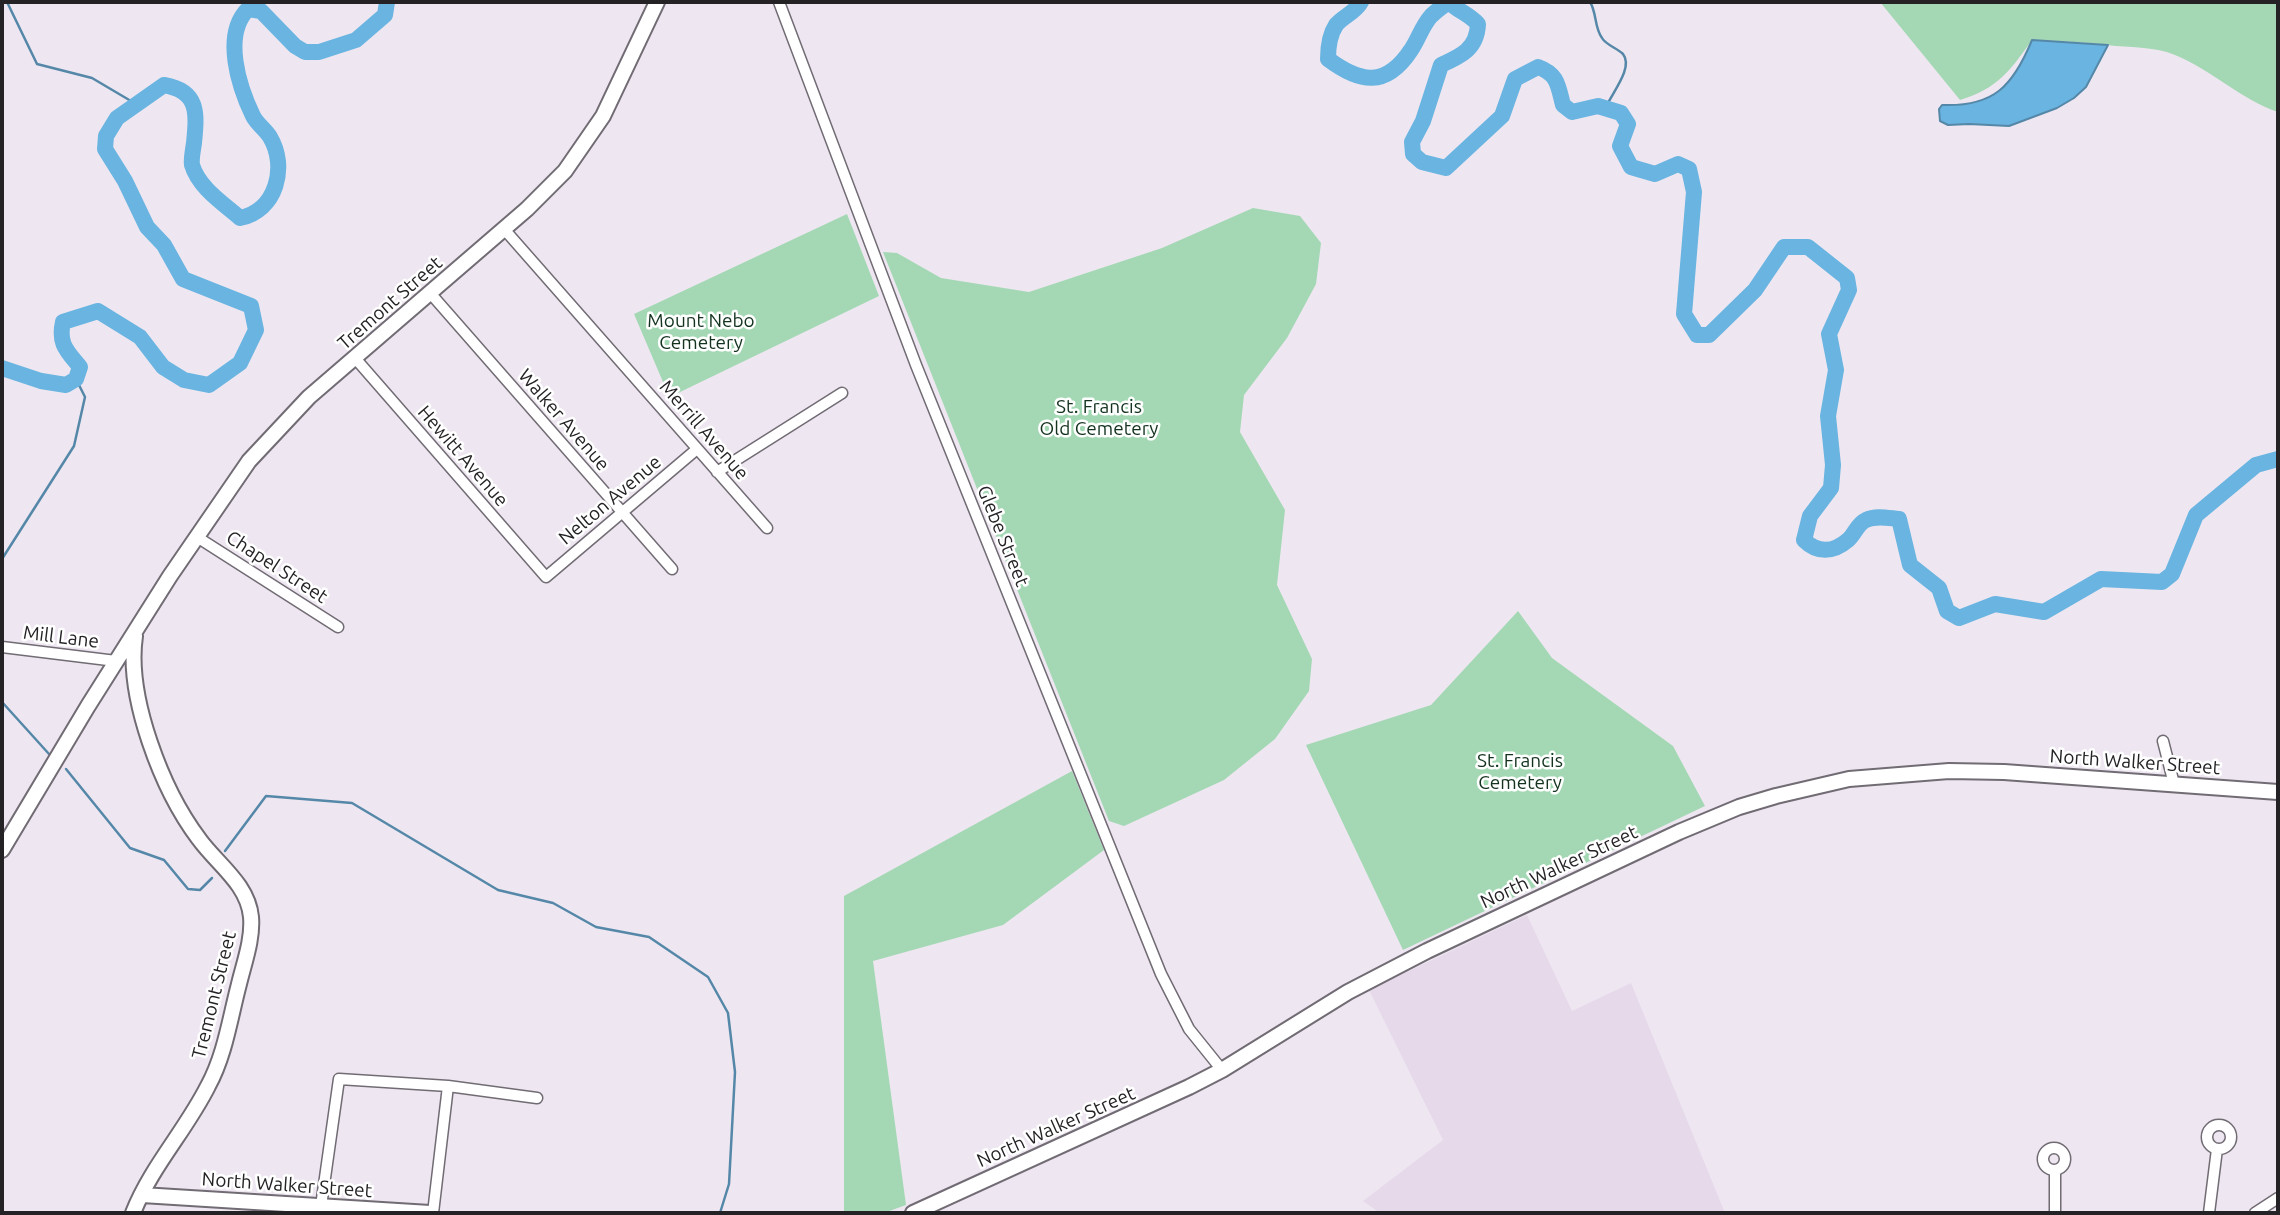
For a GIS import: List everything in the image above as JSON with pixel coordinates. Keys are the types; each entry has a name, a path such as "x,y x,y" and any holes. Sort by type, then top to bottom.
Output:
{"main road":[{"name":"Tremont Street","path":"2,850 116,661 225,493 263,444 309,397 552,185 587,142 619,86 657,2"},
{"name":"Tremont Street","path":"133,1213 201,1099 217,1066 247,949 251,916 241,889 192,830 163,775 134,686 136,629"},
{"name":"North Walker Street","path":"913,1213 1154,1104 1222,1070 1349,992 1427,951 1679,832 1739,807 1822,784 1912,772 2004,772 2278,792"},
{"name":"North Walker Street","path":"142,1195 432,1213"}],"street":[{"name":"Glebe Street","path":"779,2 917,370 1161,974 1189,1028 1222,1070"},
{"name":"Merrill Avenue","path":"504,229 767,528"},
{"name":"Walker Avenue","path":"431,293 672,569"},
{"name":"Hewitt Avenue","path":"355,358 546,577"},
{"path":"717,472 842,393"},
{"name":"Nelton Avenue","path":"546,577 697,449"},
{"name":"Chapel Street","path":"197,537 338,627"},
{"name":"Mill Lane","path":"2,647 116,661"},
{"path":"2163,741 2174,784"},
{"path":"321,1206 339,1079 449,1086 537,1098"},
{"path":"432,1213 449,1086"},
{"path":"2209,1213 2217,1149"},
{"path":"2055,1171 2055,1213"},
{"path":"2260,1212 2278,1198"}],"shaded area":[{"path":"1527,915 1572,1011 1631,983 1725,1213 1380,1213 1363,1201 1443,1140 1369,990"}],"green space":[{"path":"1880,2 2278,2 2278,112 2251,100 2201,68 2167,52 2079,42 2032,40 2002,78 1973,96 1960,100"},
{"name":"St. Francis Old Cemetery","path":"1253,208 1300,216 1321,243 1316,284 1287,338 1244,395 1240,432 1285,510 1277,585 1312,659 1309,691 1275,739 1224,780 1124,826 1109,821 883,252 897,253 941,278 1029,292 1162,248"},
{"name":"Mount Nebo Cemetery","path":"847,214 879,296 678,393 666,389 634,314"},
{"name":"St. Francis Cemetery","path":"1518,611 1552,658 1673,746 1705,806 1403,950 1306,745 1431,705"},
{"path":"1072,771 1104,850 1003,925 873,961 906,1205 884,1213 844,1213 844,896"}],"water":[{"path":"2032,40 2108,45 2086,87 2057,108 2009,126 1948,125 1940,121 1939,109 1942,105 1975,102 1999,90 2017,70"}],"waterway":[{"path":"7,2 37,64 92,78 136,104"},
{"path":"2,368 41,381 66,385 76,379 80,367 63,342 63,322 98,311 140,337 163,367 184,380 209,385 240,363 256,330 251,306 183,279 164,245 147,227 125,181 105,149 106,136 117,118 164,85 184,92 190,98 195,113 192,163 195,173 212,194 240,218 252,214 270,197 278,174 278,161 270,137 253,116 238,76 234,47 240,20 248,9 261,11 295,46 305,52 319,52 356,40 385,15 387,2"},
{"path":"1361,2 1336,25 1330,41 1328,59 1351,73 1372,78 1392,71 1402,62 1428,20 1448,2"},
{"path":"1449,2 1478,24 1477,33 1467,50 1441,65 1423,121 1412,142 1413,154 1422,162 1446,168 1502,116 1515,79 1538,67 1550,73 1558,86 1563,105 1572,112 1598,106 1621,113 1628,124 1620,146 1631,167 1655,174 1678,164 1689,169 1694,192 1684,314 1697,335 1709,335 1755,290 1784,247 1808,247 1847,278 1849,290 1829,334 1836,370 1828,416 1833,465 1831,488 1810,516 1804,540 1814,547 1825,550 1837,547 1870,518 1899,519 1910,565 1939,588 1947,611 1959,618 1995,604 2044,612 2101,579 2162,582 2172,574 2196,515 2256,465 2278,459"},
{"path":"1590,2 1602,38 1623,54 1626,60 1624,74 1605,109"},
{"path":"2,559 74,446 85,397 76,379"},
{"path":"2,702 49,754"},
{"path":"66,769 130,848 164,860 188,889 200,890 212,878"},
{"path":"225,851 266,796 352,803 498,890 553,903 596,927 649,937 708,977 728,1013 735,1072 729,1184 720,1213"}]}
